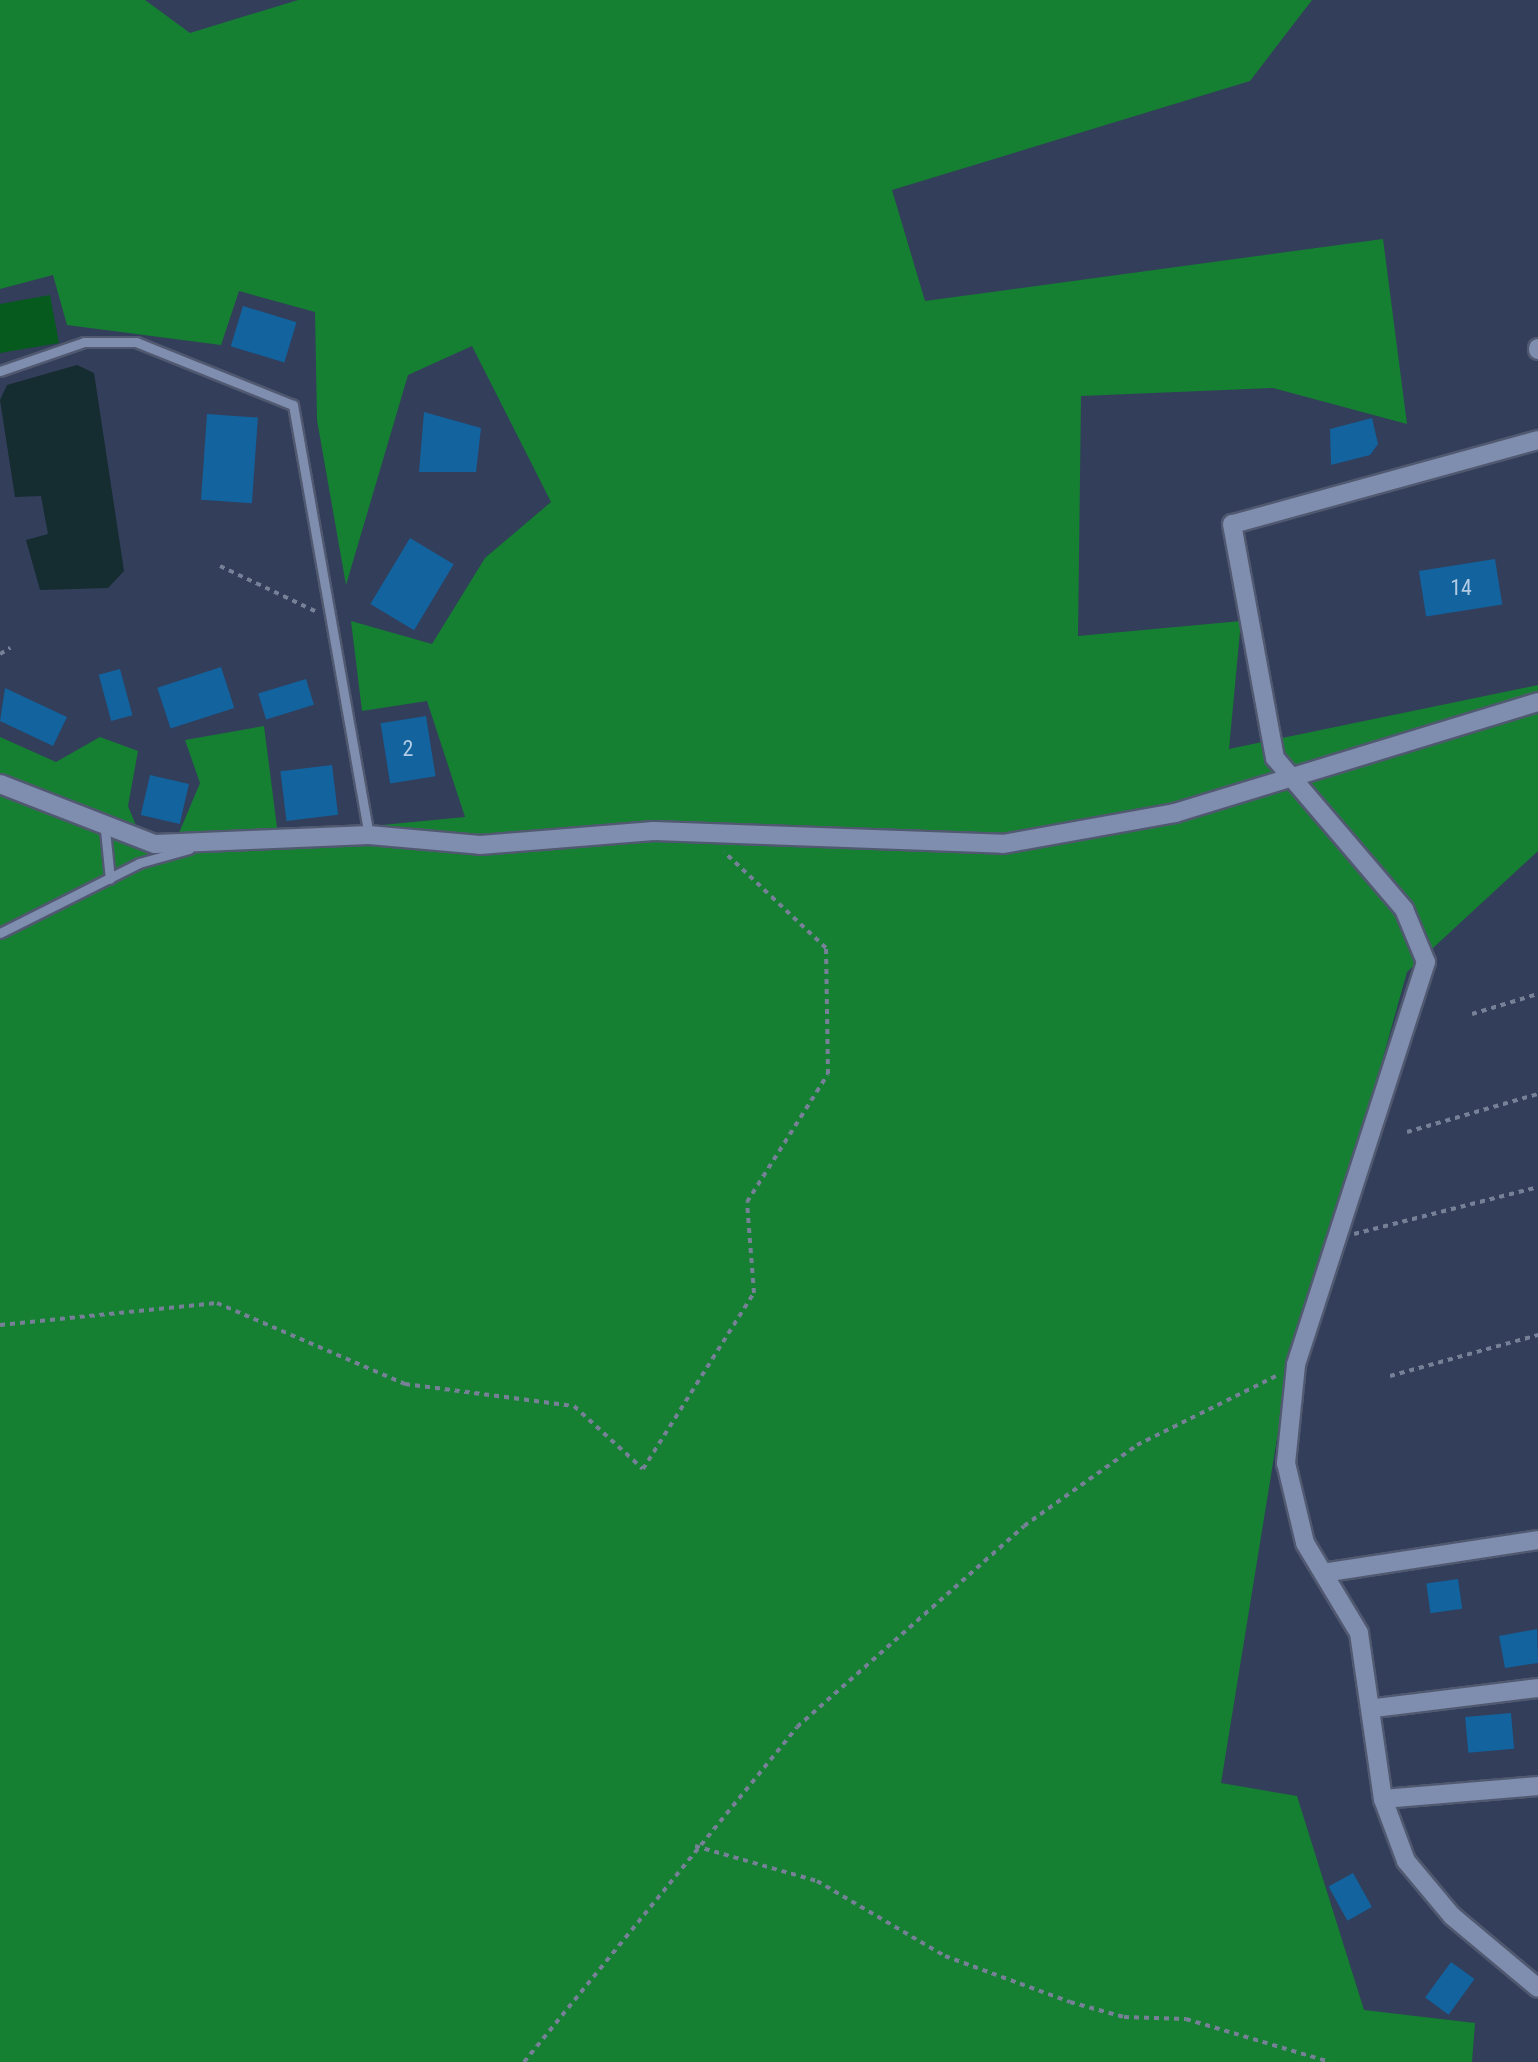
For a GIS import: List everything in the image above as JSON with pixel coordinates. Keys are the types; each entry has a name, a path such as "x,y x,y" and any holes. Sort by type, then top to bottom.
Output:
{"street":[{"path":"1538,440 1232,524 1274,758 1404,909 1426,962 1345,1236 1296,1365 1286,1463 1304,1543 1329,1572 1359,1633 1375,1708 1383,1799 1406,1861 1452,1916 1538,1988"},
{"path":"0,784 105,830 205,845 369,835 480,845 653,831 810,832 1003,844 1159,817 1538,702"},
{"path":"1329,1572 1538,1540"},
{"path":"1375,1708 1538,1688"},
{"path":"1383,1799 1538,1786"}],"lane":[{"path":"0,370 84,342 136,342 292,405 369,835"},
{"path":"105,830 110,880"},
{"path":"0,932 110,880 205,845"}],"path":[{"path":"220,566 331,617"},
{"path":"0,654 10,648"},
{"path":"0,1325 216,1304 405,1384 574,1406 643,1469 754,1294 747,1202 828,1074 826,948 714,842"},
{"path":"1472,1014 1538,994"},
{"path":"1407,1132 1538,1094"},
{"path":"1345,1236 1538,1187"},
{"path":"1390,1376 1538,1335"},
{"path":"524,2062 695,1846 789,1735 1024,1526 1136,1445 1296,1365"},
{"path":"695,1846 818,1881 945,1956 1070,2002 1124,2017 1186,2019 1330,2062"}],"green space":[{"path":"0,0 145,0 190,33 298,0 1312,0 1250,81 892,190 925,301 1383,239 1407,424 1273,388 1081,396 1078,636 1241,621 1229,749 1538,685 1538,851 1407,972 1278,1432 1221,1783 1297,1796 1364,2010 1475,2023 1472,2062 0,2062 0,737 56,762 100,737 138,751 128,806 139,833 179,833 200,783 185,740 264,726 278,835 465,817 427,701 362,711 351,621 432,644 485,558 551,502 472,346 408,375 346,585 317,420 315,312 239,291 221,345 67,325 53,275 0,289"},
{"path":"50,295 59,343 0,353 0,304"}],"shaded area":[{"path":"77,365 94,373 124,571 108,588 40,590 26,540 48,534 41,496 15,497 0,400 7,385"}],"building":[{"path":"243,306 297,322 284,363 231,346"},
{"path":"424,412 481,428 476,472 419,472"},
{"path":"207,414 258,418 252,503 201,500"},
{"path":"1372,418 1378,444 1370,455 1331,465 1330,429"},
{"path":"410,538 454,564 414,630 370,604"},
{"path":"1495,559 1502,604 1426,616 1419,571"},
{"path":"221,667 234,708 171,729 157,688"},
{"path":"120,669 132,715 111,721 99,675"},
{"path":"306,679 314,705 266,719 258,694"},
{"path":"5,688 67,717 53,746 0,721"},
{"path":"426,716 436,776 390,783 381,723"},
{"path":"332,765 338,815 286,821 280,771"},
{"path":"150,775 189,784 180,824 141,815"},
{"path":"1458,1579 1462,1609 1430,1613 1426,1583"},
{"path":"1537,1629 1538,1663 1505,1668 1499,1636"},
{"path":"1511,1713 1514,1749 1468,1753 1465,1717"},
{"path":"1353,1873 1372,1907 1347,1921 1329,1887"},
{"path":"1451,1962 1474,1979 1449,2015 1425,1998"}]}
